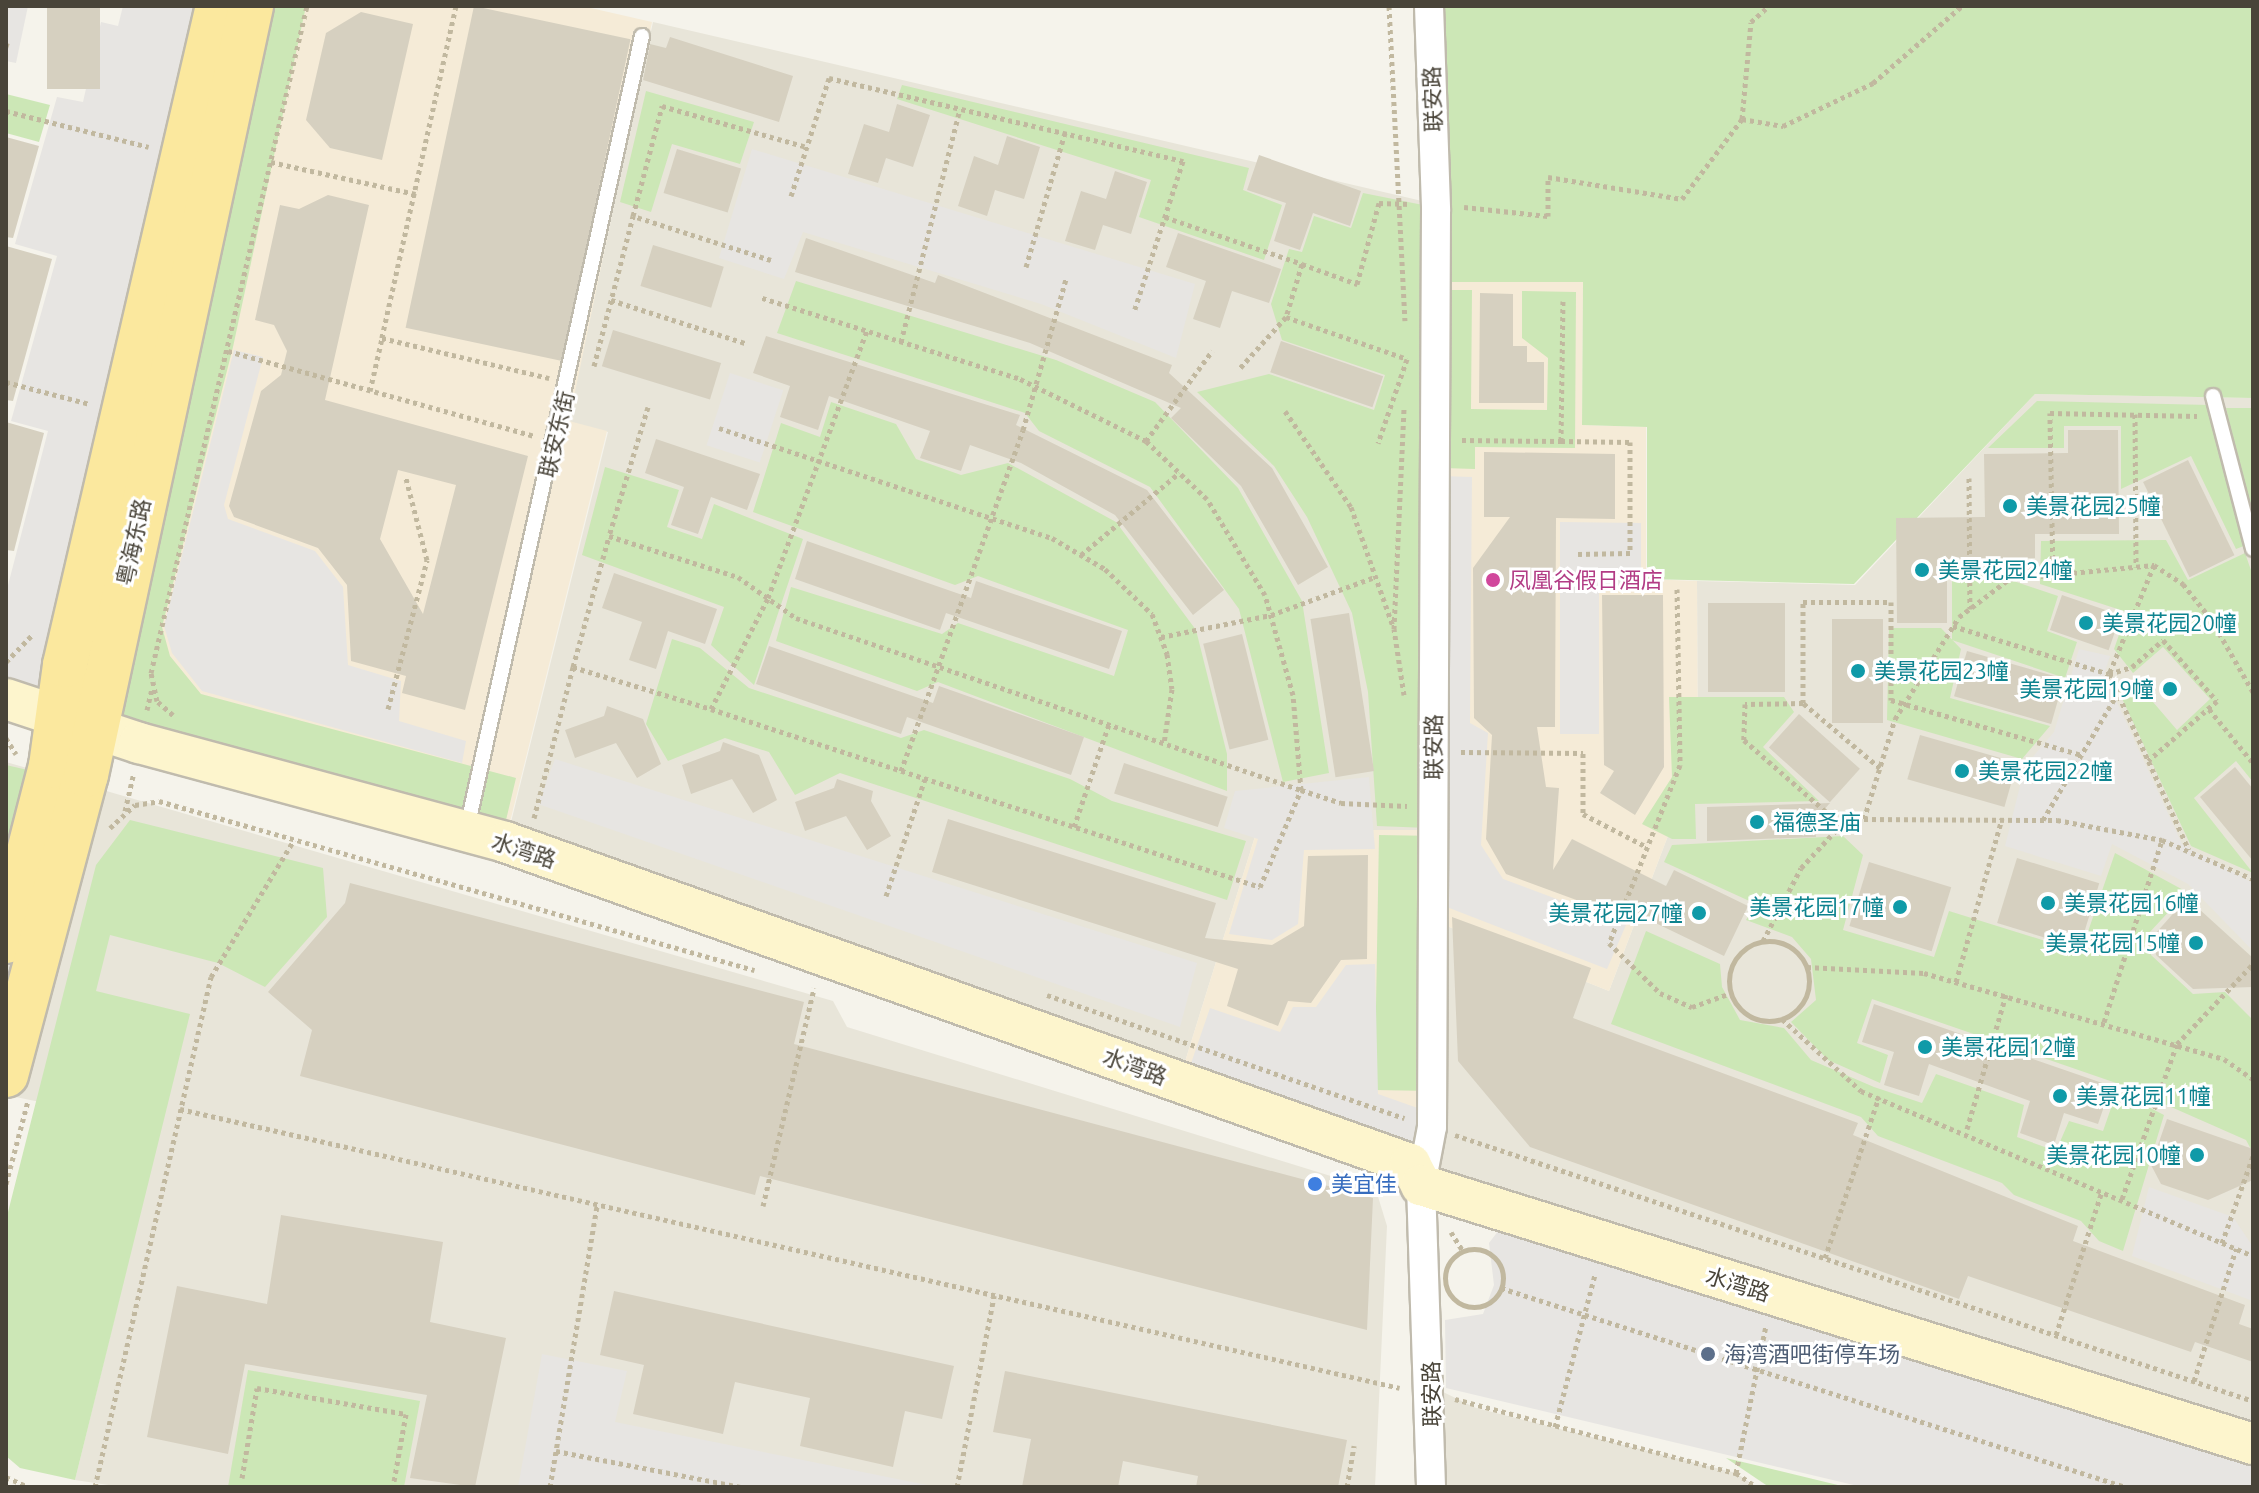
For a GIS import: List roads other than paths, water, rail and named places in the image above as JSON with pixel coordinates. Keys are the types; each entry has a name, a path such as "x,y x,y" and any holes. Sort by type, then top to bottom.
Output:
{"main road":[{"name":"粤海东路","path":"19,1080 78,720 218,6"},
{"name":"粤海东路","path":"6,941 78,720 251,6"}],"street":[{"name":"联安路","path":"1429,6 1436,204 1432,1127 1421,1185 1424,1391 1431,1487"},
{"name":"水湾路","path":"6,699 78,720 535,832 1410,1164 1421,1185 2253,1444"}],"lane":[{"name":"联安东街","path":"469,817 642,36"},
{"path":"2213,396 2253,549"}],"place":[{"name":"美景花园25幢","path":"2010,506"},
{"name":"美景花园24幢","path":"1922,570"},
{"name":"凤凰谷假日酒店","path":"1493,580"},
{"name":"美景花园20幢","path":"2086,623"},
{"name":"美景花园23幢","path":"1858,671"},
{"name":"美景花园19幢","path":"2170,689"},
{"name":"美景花园22幢","path":"1962,771"},
{"name":"福德圣庙","path":"1757,822"},
{"name":"美景花园16幢","path":"2048,903"},
{"name":"美景花园17幢","path":"1900,907"},
{"name":"美景花园27幢","path":"1699,913"},
{"name":"美景花园15幢","path":"2196,943"},
{"name":"美景花园12幢","path":"1925,1047"},
{"name":"美景花园11幢","path":"2060,1096"},
{"name":"美景花园10幢","path":"2197,1155"},
{"name":"美宜佳","path":"1315,1184"},
{"name":"海湾酒吧街停车场","path":"1708,1354"}]}
